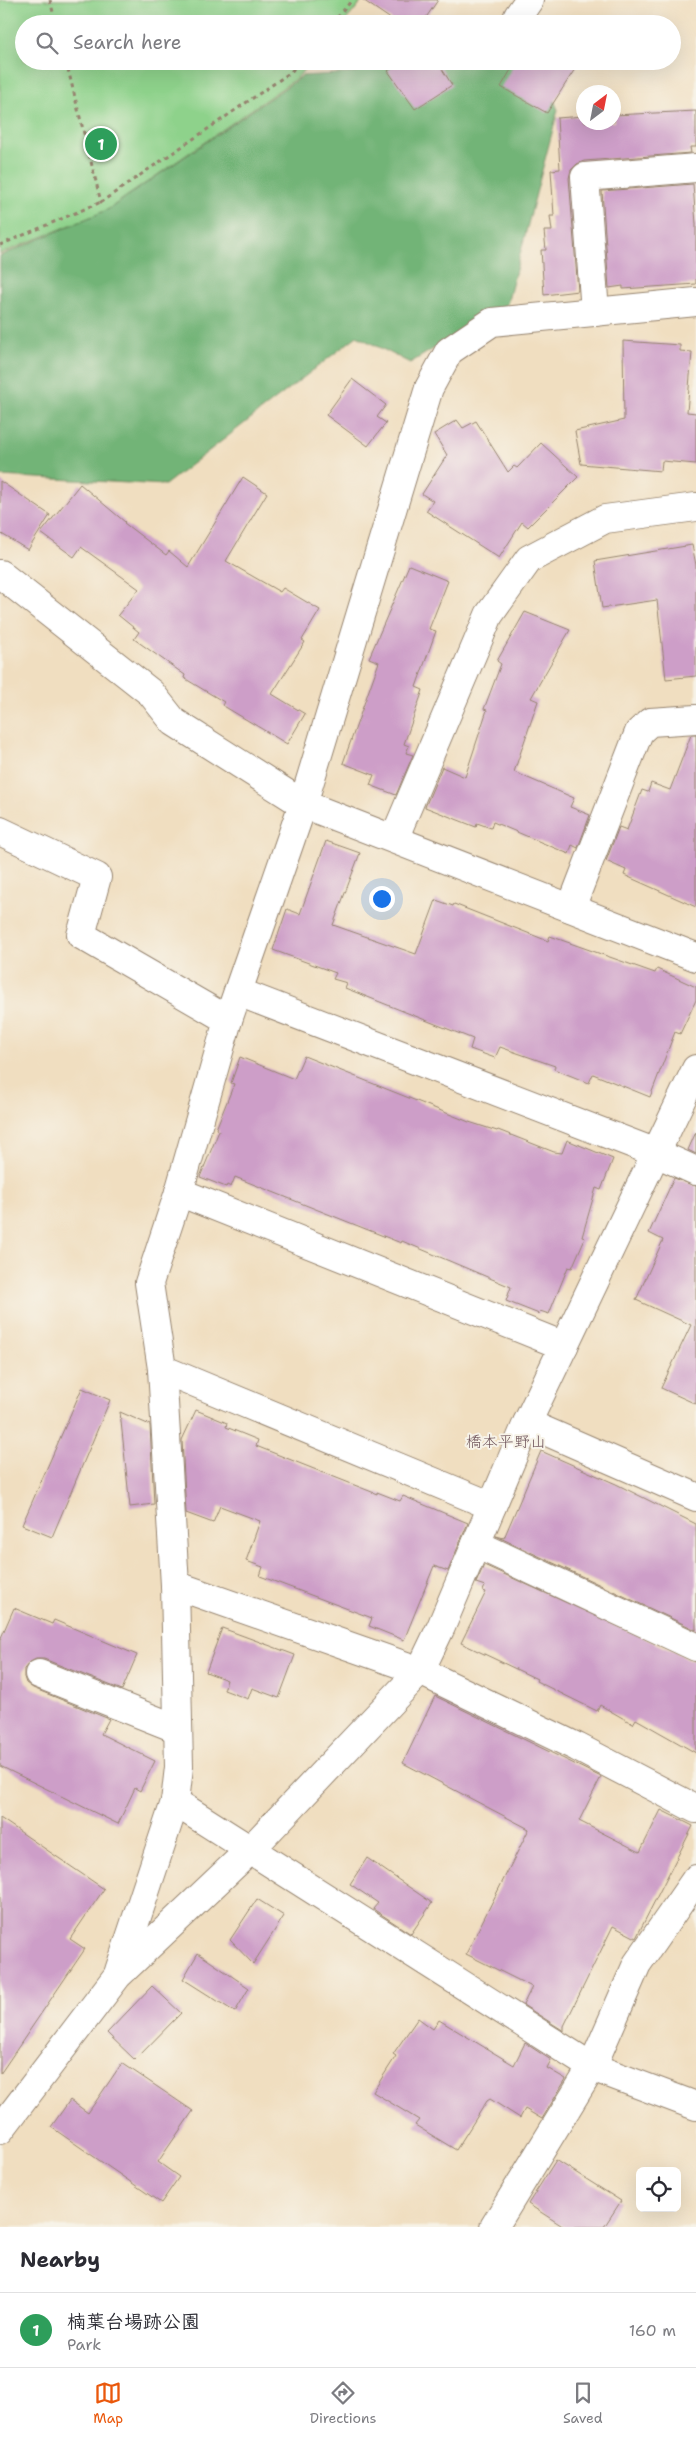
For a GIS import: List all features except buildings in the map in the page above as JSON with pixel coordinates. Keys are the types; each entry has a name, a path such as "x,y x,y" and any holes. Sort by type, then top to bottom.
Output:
{"street":[{"path":"595,312 585,177 696,168"},
{"path":"118,1975 175,1802 179,1767 175,1585 162,1369 149,1283 179,1192 228,1020 303,804 428,388 449,351 492,322 696,302"},
{"path":"394,840 488,615 529,559 605,519 696,507"},
{"path":"0,574 151,693 174,722 303,804 696,957"},
{"path":"571,908 639,732 650,722 696,719"},
{"path":"0,831 97,877 81,935 228,1020"},
{"path":"238,992 654,1152 696,1171"},
{"path":"0,2130 118,1975 250,1850 420,1671 527,1423 654,1152 696,1069"},
{"path":"179,1192 564,1346"},
{"path":"162,1369 492,1506"},
{"path":"527,1423 696,1497"},
{"path":"476,1544 696,1647"},
{"path":"175,1585 420,1671 577,1747 696,1809"},
{"path":"39,1674 178,1729"},
{"path":"175,1802 592,2067 696,2106"},
{"path":"494,2227 592,2067 637,1964 696,1879"}],"path":[{"path":"50,0 54,15"},
{"path":"340,15 352,0"},
{"path":"68,70 101,202"},
{"path":"0,245 101,202 293,70"}],"green space":[{"path":"0,0 363,0 350,15 15,15 15,70 304,70 298,77 107,210 0,254"},
{"path":"361,70 542,70 558,110 507,304 410,363 357,336 165,485 0,476 0,256 109,209 302,76 354,73"}],"place":[{"name":"楠葉台場跡公園","path":"101,144"}],"district":[{"name":"橋本平野山","path":"506,1441"}]}
